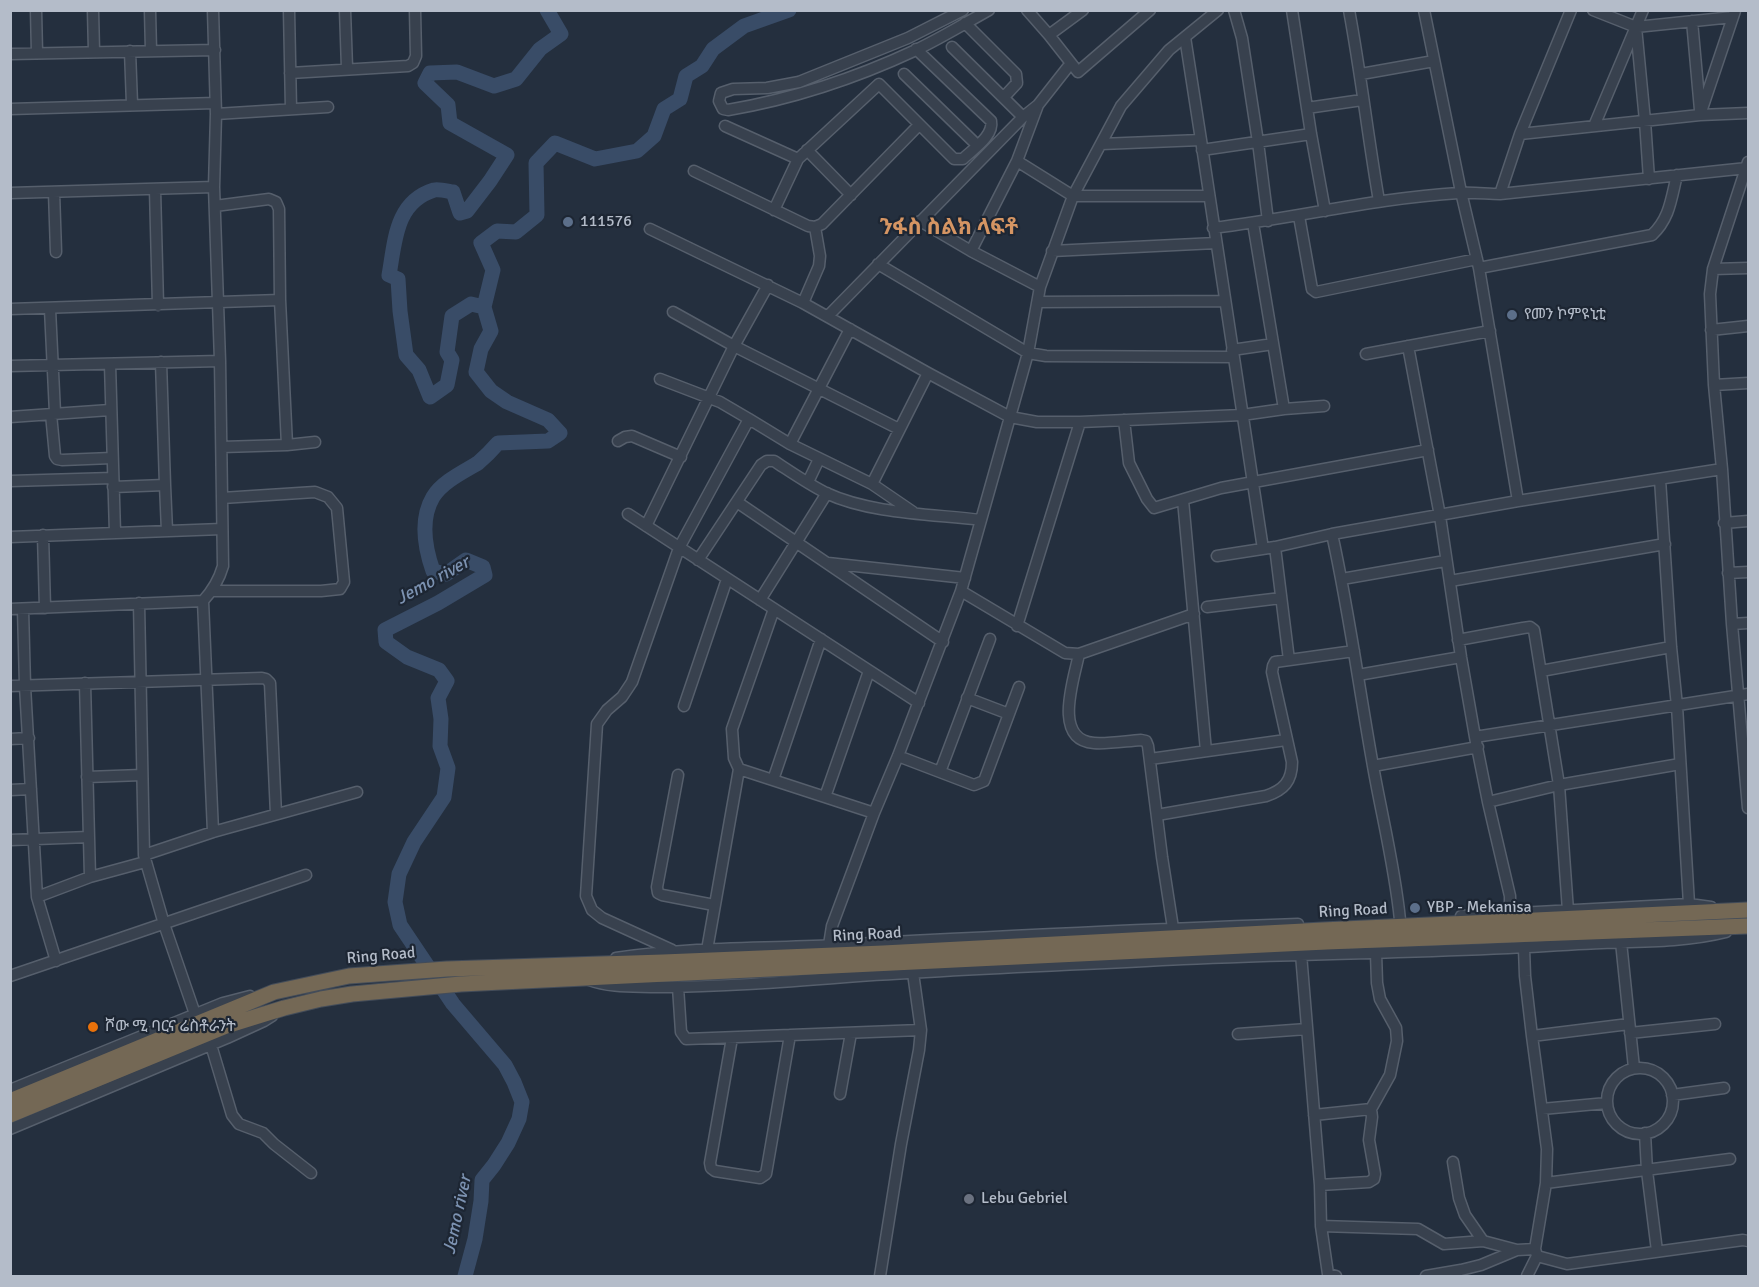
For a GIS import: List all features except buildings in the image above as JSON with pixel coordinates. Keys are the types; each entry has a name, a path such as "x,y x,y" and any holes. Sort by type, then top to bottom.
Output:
{"highway":[{"name":"Ring Road","path":"829,961 1743,911"},
{"name":"Ring Road","path":"10,1101 274,992 349,976 447,969 585,971 1747,926"},
{"name":"Ring Road","path":"10,1115 226,1026 284,1008 352,994 585,971"}],"street":[{"path":"36,10 37,53"},
{"path":"93,10 94,52"},
{"path":"150,10 151,51"},
{"path":"10,609 203,601 213,591 219,580 223,566 222,447 214,188 213,10"},
{"path":"289,10 291,109"},
{"path":"345,10 347,68"},
{"path":"290,73 408,66 414,63 416,56 415,10"},
{"path":"963,10 908,38 799,82 767,88 733,89 721,93 719,101 723,109 729,110 768,104 803,94 870,70 916,49 989,10"},
{"path":"1027,10 1078,72 1137,14 1150,10"},
{"path":"1049,35 1083,10"},
{"path":"829,961 832,926 961,591 1028,353 1040,287 1073,196 1121,106 1169,50 1218,10"},
{"path":"1234,10 1242,38 1268,221"},
{"path":"1292,10 1325,211"},
{"path":"1350,10 1379,201"},
{"path":"1424,10 1461,192 1478,263 1518,501"},
{"path":"1500,194 1520,134 1571,10"},
{"path":"1593,10 1636,27 1734,14 1700,116"},
{"path":"1594,126 1642,10"},
{"path":"1692,21 1700,116"},
{"path":"965,23 1017,75 1017,83 1004,97"},
{"path":"1636,27 1649,178"},
{"path":"1185,37 1263,549"},
{"path":"952,47 1023,117"},
{"path":"774,210 798,159 879,84 954,159 963,159 990,133 991,121 916,49"},
{"path":"10,54 215,50"},
{"path":"130,51 132,104"},
{"path":"1360,74 1434,61"},
{"path":"828,316 920,220 1023,117 1038,105 1071,63"},
{"path":"904,74 977,145"},
{"path":"1307,108 1362,100"},
{"path":"10,109 132,104 215,108 328,107"},
{"path":"971,251 1017,161 1038,105"},
{"path":"1520,134 1749,113"},
{"path":"694,171 808,226 815,227 822,224 919,125"},
{"path":"724,126 798,159"},
{"path":"1101,144 1202,145 1258,142 1311,134"},
{"path":"807,150 850,195"},
{"path":"1017,161 1073,196 1209,196"},
{"path":"1213,228 1299,216 1379,201 1461,192 1500,194 1677,176 1748,165 1713,269 1710,294 1714,385 1728,573 1732,624 1743,695 1749,808"},
{"path":"1299,216 1312,289 1316,292 1652,235 1667,217 1677,176"},
{"path":"10,192 214,188"},
{"path":"155,189 158,304"},
{"path":"54,192 56,252"},
{"path":"215,206 269,199 276,202 279,208 280,300 287,445"},
{"path":"920,220 971,251 1040,287"},
{"path":"1253,223 1284,409"},
{"path":"803,303 819,266 820,256 815,227"},
{"path":"650,229 828,316 928,374 1010,417 1037,422 1080,422 1242,415 1324,406"},
{"path":"1052,250 1216,243"},
{"path":"878,264 1028,353 1046,356 1233,353 1273,344"},
{"path":"1713,269 1749,268"},
{"path":"646,526 734,346 768,285"},
{"path":"10,309 280,300"},
{"path":"1038,302 1225,301"},
{"path":"50,309 54,365 55,456 62,460 112,458"},
{"path":"673,312 734,346 899,429"},
{"path":"1711,330 1749,326"},
{"path":"790,444 850,329"},
{"path":"1366,354 1490,331"},
{"path":"1408,346 1440,516 1461,657 1488,802 1510,896 1510,914"},
{"path":"10,366 220,360"},
{"path":"161,362 167,531"},
{"path":"110,364 115,533"},
{"path":"872,484 928,374"},
{"path":"660,379 731,408 790,444 872,484 913,512"},
{"path":"1714,385 1749,383"},
{"path":"10,417 110,410"},
{"path":"674,951 602,918 592,910 586,896 597,724 607,710 622,698 632,682 679,548 749,419"},
{"path":"1124,420 1129,463 1154,508 1221,488 1428,450"},
{"path":"1017,626 1080,422"},
{"path":"618,441 632,436 681,457"},
{"path":"222,447 315,442"},
{"path":"807,482 819,459"},
{"path":"698,560 761,465 766,461 774,461 827,493 851,502 882,509 981,520"},
{"path":"1217,556 1518,501 1722,469"},
{"path":"1660,479 1689,903"},
{"path":"10,481 165,485"},
{"path":"213,591 321,591 340,589 344,582 337,508 328,497 315,492 222,498"},
{"path":"760,600 827,493"},
{"path":"1183,500 1206,751"},
{"path":"737,502 943,642"},
{"path":"628,514 919,703"},
{"path":"1725,523 1749,521"},
{"path":"10,537 222,529"},
{"path":"1332,534 1397,888 1400,920"},
{"path":"43,535 45,608"},
{"path":"1450,581 1665,544"},
{"path":"1275,547 1289,660"},
{"path":"1342,579 1445,561"},
{"path":"826,563 965,578"},
{"path":"1728,573 1749,572"},
{"path":"684,706 727,579"},
{"path":"961,591 1065,653 1079,654 1194,615"},
{"path":"1207,607 1281,598"},
{"path":"203,601 213,832"},
{"path":"139,603 144,858 195,1014"},
{"path":"23,609 37,897 56,961"},
{"path":"706,950 739,769 734,758 732,729 774,609"},
{"path":"1732,624 1749,623"},
{"path":"1458,640 1530,627 1534,630 1559,785 1568,911"},
{"path":"773,780 821,639"},
{"path":"940,772 990,639"},
{"path":"1541,671 1671,647"},
{"path":"1156,815 1266,796 1284,787 1292,771 1292,762 1272,672 1275,662 1353,651"},
{"path":"1079,654 1068,712 1069,722 1076,737 1094,743 1142,740 1146,741 1148,746 1173,928"},
{"path":"1358,675 1461,657"},
{"path":"825,797 869,671"},
{"path":"10,687 207,678 266,679 270,683 276,814"},
{"path":"85,684 90,877"},
{"path":"898,756 975,785 980,784 984,781 1019,687"},
{"path":"1373,766 1550,726 1743,695"},
{"path":"967,698 1009,714"},
{"path":"10,739 29,738"},
{"path":"1150,759 1286,740"},
{"path":"1488,802 1559,785 1680,764"},
{"path":"739,769 874,813"},
{"path":"87,777 142,775"},
{"path":"678,775 657,887 658,893 714,905"},
{"path":"10,790 31,789"},
{"path":"37,897 213,832 357,792"},
{"path":"10,840 89,837"},
{"path":"10,976 306,875"},
{"path":"1743,911 1689,903 1400,920 1173,928 829,961 750,984 678,987 613,986 602,985 585,971 614,958 674,951 706,950 829,961 913,974 1301,954 1524,948 1696,939 1747,926"},
{"path":"1621,942 1634,1068"},
{"path":"1524,948 1525,976 1547,1149 1546,1183 1536,1252 1527,1276"},
{"path":"1320,1185 1369,1182 1374,1179 1369,1140 1371,1109 1390,1075 1397,1041 1396,1028 1380,999 1376,953"},
{"path":"1301,954 1320,1185 1321,1226 1328,1274 1336,1276"},
{"path":"880,1276 919,1050 921,1030 913,974"},
{"path":"678,987 681,1032 686,1039 921,1030"},
{"path":"10,1090 223,1003 274,992"},
{"path":"10,1129 264,1022 284,1008"},
{"path":"1532,1036 1715,1024"},
{"path":"1238,1034 1307,1029"},
{"path":"840,1094 851,1033"},
{"path":"732,1038 710,1163 711,1168 715,1171 760,1178 766,1174 790,1035"},
{"path":"211,1045 232,1115 239,1124 263,1133 311,1173"},
{"path":"1634,1068 1646,1068 1655,1072 1663,1078 1672,1095 1669,1116 1663,1124 1645,1133 1624,1130 1610,1114 1607,1103 1611,1084 1618,1076 1634,1068"},
{"path":"1672,1095 1724,1088"},
{"path":"1542,1109 1607,1103"},
{"path":"1314,1115 1371,1109"},
{"path":"1645,1133 1647,1171 1657,1251"},
{"path":"1546,1183 1730,1159"},
{"path":"1453,1162 1459,1198 1465,1215 1484,1241"},
{"path":"1321,1226 1418,1228 1444,1244 1484,1241 1517,1250 1536,1252 1567,1263 1749,1241"},
{"path":"1426,1276 1471,1268 1517,1250"}],"waterway":[{"path":"484,307 471,304 452,316 447,352 452,360 447,385 430,397 419,370 406,355 398,279 389,275 399,225 411,204 434,190 453,192 460,213 467,211 507,155 450,123 448,105 425,83 430,73 457,72 494,86 516,79 540,49 561,34 547,10"},
{"name":"Jemo river","path":"465,1276 475,1239 482,1180 508,1143 519,1119 522,1102 505,1065 453,1004 400,925 395,902 399,874 414,842 444,797 448,768 440,746 441,719 438,698 447,681 439,670 407,657 386,642 385,630 438,603 485,575 483,567 466,560 446,574 433,571 426,543 425,524 429,506 437,492 453,478 478,463 498,443 548,441 560,433 548,420 507,402 491,391 476,372 481,349 491,331 484,307 493,270 481,243 497,231 516,232 537,215 536,163 555,143 595,159 637,151 654,136 664,109 680,99 686,76 702,66 713,49 744,26 789,10"}],"place":[{"name":"111576","path":"568,222"},
{"name":"የመን ኮምዩኒቲ","path":"1512,315"},
{"name":"YBP - Mekanisa","path":"1415,908"},
{"name":"ሾው ሚ ባርና ሬስቶራንት","path":"93,1027"},
{"name":"Lebu Gebriel","path":"969,1199"}],"district":[{"name":"ንፋስ ስልክ ላፍቶ","path":"949,228"}]}
